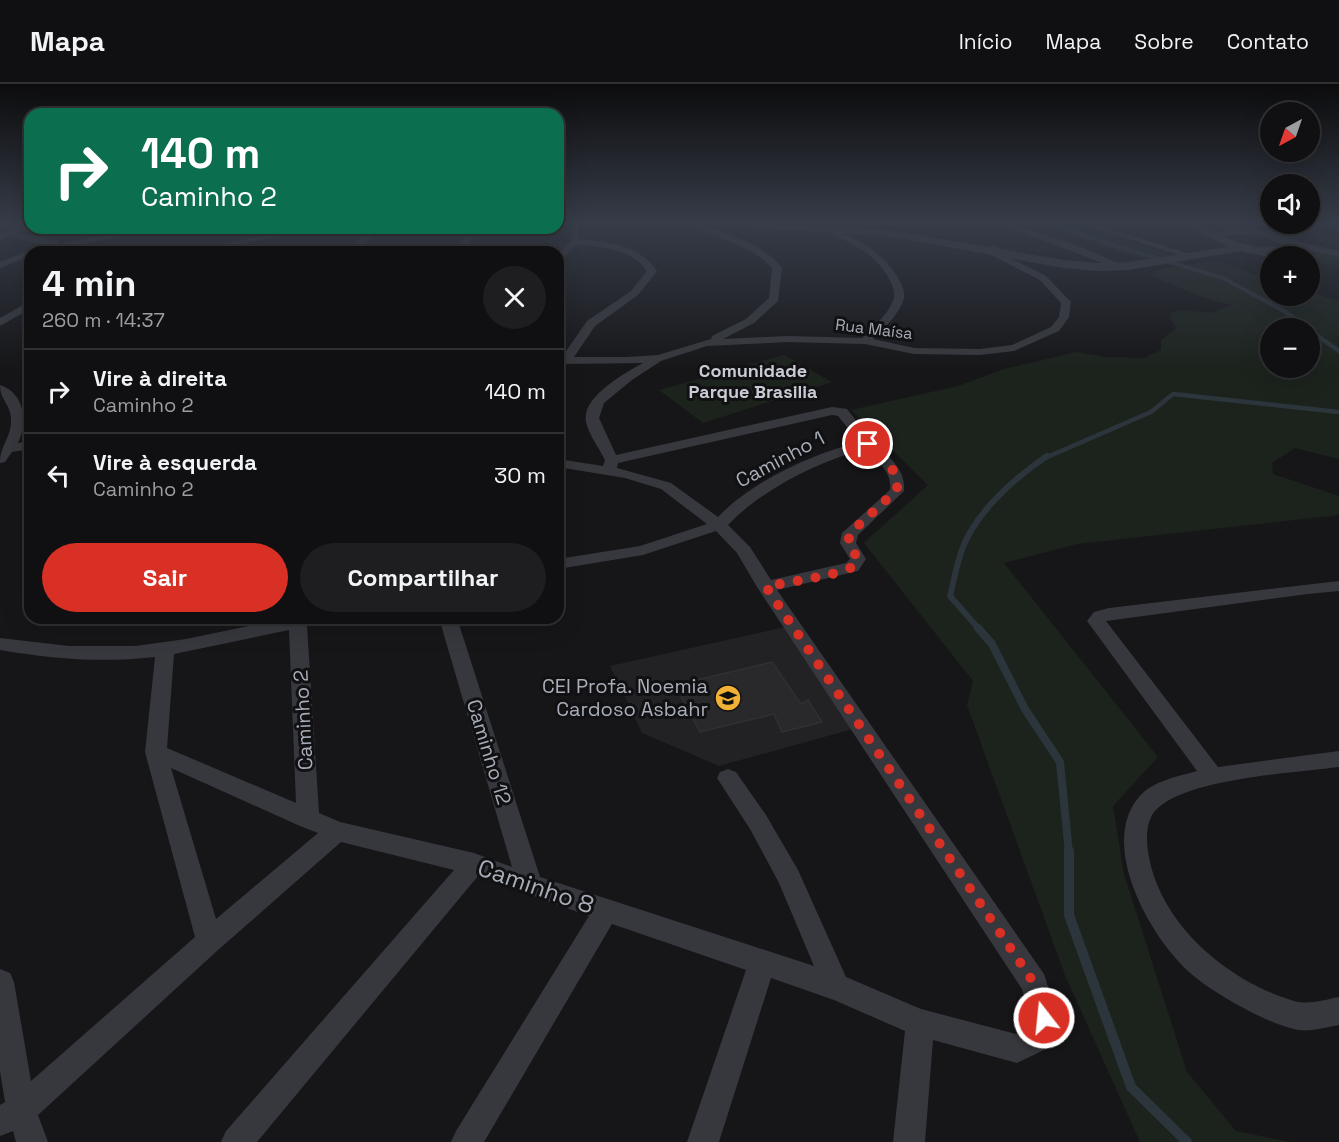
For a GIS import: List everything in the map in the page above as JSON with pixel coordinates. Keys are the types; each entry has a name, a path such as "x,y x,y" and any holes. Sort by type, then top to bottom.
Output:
{"street":[{"path":"564,357 594,320 644,286 651,272"},
{"path":"706,343 750,321 765,309 774,299 777,272"},
{"path":"865,341 892,312 899,299 899,287 891,272"},
{"name":"Rua Maísa","path":"564,360 659,358 706,343 787,339 865,341 914,351 949,353 1014,348 1056,329 1064,318 1066,302 1043,278 1033,272"},
{"path":"1039,272 1043,278"},
{"path":"0,323 24,308"},
{"path":"610,466 592,421 592,412 607,393 625,378 659,358"},
{"path":"0,389 8,395 22,419 16,437 4,454"},
{"path":"564,463 610,466 666,486 719,525 744,550 766,587 852,567 858,559 848,543 850,533 897,490 898,480 888,462 868,444 840,411 832,411 610,466"},
{"name":"Caminho 1","path":"719,525 737,506 795,471 841,451 868,444"},
{"path":"4,454 24,447"},
{"path":"564,563 643,550 719,525"},
{"path":"1214,776 1096,621 1100,616 1109,614 1339,586"},
{"name":"Caminho 8","path":"156,752 337,831 474,864 530,885 836,987 920,1023 1017,1049 1036,1039 1044,1018 1034,983 766,587"},
{"path":"0,644 38,650 110,654 165,649 287,624"},
{"name":"Caminho 2","path":"307,624 308,819"},
{"name":"Caminho 12","path":"450,624 530,885"},
{"path":"165,649 156,752 208,941"},
{"path":"1339,759 1237,771 1161,793 1147,803 1137,823 1136,851 1142,882 1162,918 1190,954 1222,981 1255,999 1299,1017 1339,1011"},
{"path":"728,778 758,822 789,878 836,987"},
{"path":"10,1115 337,831"},
{"path":"237,1142 474,864"},
{"path":"467,1142 608,910"},
{"path":"703,1142 762,963"},
{"path":"0,982 10,1115 32,1142"},
{"path":"909,1142 920,1023"}],"shaded area":[{"path":"1155,272 1248,272 1260,277 1260,306 1320,306 1320,295 1339,301 1339,459 1295,448 1272,463 1273,474 1339,496 1339,515 1077,544 1004,563 1158,757 1113,806 1124,874 1187,1072 1236,1131 1290,1142 1140,1142 1065,975 967,705 973,681 864,543 928,485 851,410 958,386 1004,369 1076,352 1105,357 1144,358 1161,350 1161,340 1176,328 1170,317 1172,312 1185,310 1210,313 1233,305 1210,300 1151,276"},
{"path":"784,355 832,382 703,423 659,390"},
{"name":"CEI Profa. Noemia Cardoso Asbahr","path":"785,627 853,729 719,766 642,733 610,666"}],"building":[{"path":"772,662 801,704 808,700 822,722 782,732 774,714 700,732 675,685"}],"waterway":[{"path":"1204,272 1223,278 1294,318"},
{"path":"1320,338 1339,351"},
{"path":"1045,458 1151,412 1173,394 1339,412"},
{"path":"979,629 950,596 963,547 978,521 999,496 1047,456"},
{"path":"978,628 992,644 1025,709 1060,762 1069,853"},
{"path":"1069,853 1069,915 1131,1087 1187,1142"}],"place":[{"name":"CEI Profa. Noemia Cardoso Asbahr","path":"728,698"}],"district":[{"name":"Comunidade Parque Brasilia","path":"753,380"}],"route":[{"path":"868,444 888,462 898,480 897,490 850,533 848,543 858,559 856,563 852,567 834,572 766,587 1034,983 1044,1018"}]}
